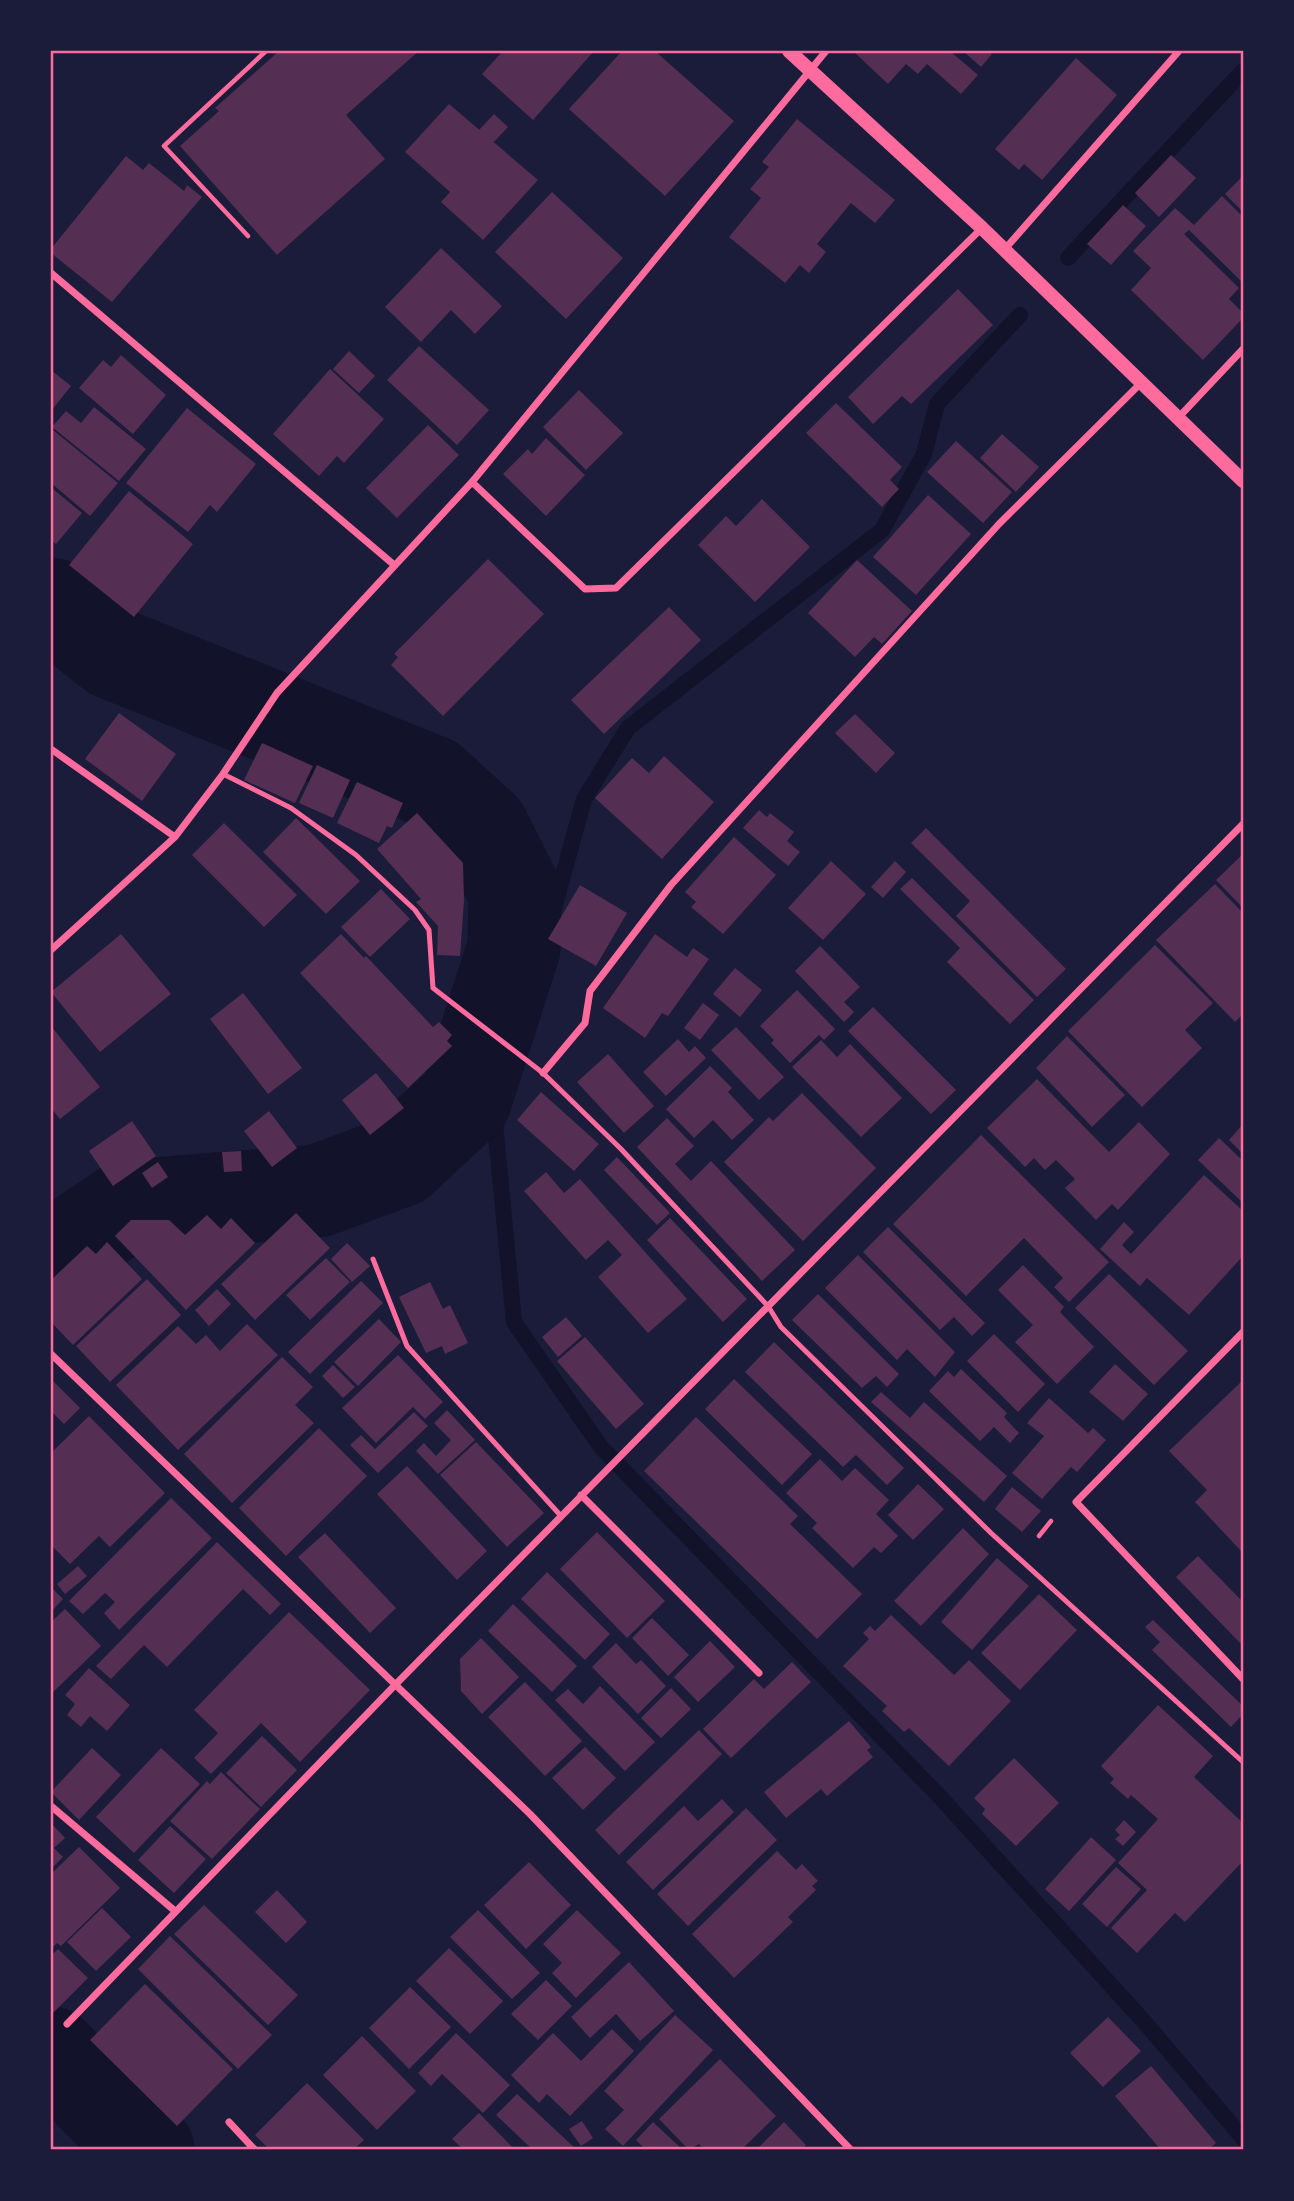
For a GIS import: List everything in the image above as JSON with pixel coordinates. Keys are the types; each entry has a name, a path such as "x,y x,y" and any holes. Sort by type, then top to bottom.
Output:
{"main road":[{"path":"789,51 982,228 1243,481"}],"street":[{"path":"51,950 175,837 223,774 277,693 393,564 472,482 826,51"},
{"path":"1004,250 1180,51"},
{"path":"472,482 585,589 616,588 982,228"},
{"path":"51,273 393,564"},
{"path":"1178,418 1243,349"},
{"path":"543,1073 585,1023 590,991 671,885 999,524 1141,383"},
{"path":"51,749 175,837"},
{"path":"66,2024 581,1495 1243,824"},
{"path":"1243,1332 1076,1502 1243,1679"},
{"path":"51,1354 397,1683 530,1814 851,2150"},
{"path":"581,1495 759,1673"},
{"path":"51,1806 175,1911"},
{"path":"229,2122 256,2150"}],"lane":[{"path":"223,774 291,808 356,855 415,910 429,930 433,988 543,1073 621,1149 768,1306 781,1327 1019,1557 1243,1762"},
{"path":"373,1259 407,1346 561,1516"}],"path":[{"path":"248,236 164,146 266,51"},
{"path":"1019,1557 1064,1507 1076,1502"}],"building":[{"path":"279,51 419,51 346,115 385,159 277,255 180,146 219,111 215,108"},
{"path":"503,51 594,51 533,120 482,74"},
{"path":"622,51 655,51 734,121 665,196 569,109"},
{"path":"853,51 950,51 978,75 961,94 927,64 918,74 906,64 888,84"},
{"path":"963,51 988,51 992,54 981,67"},
{"path":"1076,58 1117,95 1042,180 1024,164 1019,170 995,149"},
{"path":"449,104 538,180 483,240 441,202 450,192 405,152"},
{"path":"494,114 508,127 493,143 479,130"},
{"path":"797,119 895,200 875,223 851,203 817,244 826,252 809,273 800,265 785,283 729,237 761,198 750,189 769,167 762,162"},
{"path":"1171,155 1196,178 1159,217 1135,193"},
{"path":"126,156 143,170 149,163 184,191 187,185 202,197 112,302 51,253 51,249"},
{"path":"1243,176 1243,212 1225,194"},
{"path":"552,192 623,258 566,319 495,252"},
{"path":"1222,196 1243,217 1243,283 1189,230 1184,234 1239,288 1229,299 1243,313 1243,318 1203,360 1131,290 1151,268 1133,251 1175,208 1194,225"},
{"path":"1123,205 1146,226 1111,265 1087,244"},
{"path":"441,248 502,306 475,334 451,310 421,342 385,307"},
{"path":"958,289 993,325 911,404 902,396 873,424 848,397"},
{"path":"419,346 489,410 457,445 387,380"},
{"path":"349,351 375,376 359,393 333,369"},
{"path":"121,355 166,395 133,434 79,388 103,360 111,367"},
{"path":"330,369 384,419 344,463 337,456 319,476 273,434"},
{"path":"51,370 71,386 51,411"},
{"path":"579,390 623,433 586,470 543,427"},
{"path":"836,403 902,467 890,480 899,489 882,507 806,433"},
{"path":"94,407 146,449 119,481 52,427 66,411 81,423"},
{"path":"187,408 256,464 217,512 210,505 188,532 126,483"},
{"path":"428,425 459,455 397,518 366,488"},
{"path":"53,430 118,483 90,516 51,483"},
{"path":"1002,434 1039,467 1016,492 980,458"},
{"path":"546,438 585,475 546,516 503,474 528,449 532,454"},
{"path":"956,441 1012,492 983,523 927,472"},
{"path":"53,489 82,513 56,544 51,540"},
{"path":"129,491 193,544 134,617 69,565"},
{"path":"928,495 971,534 916,595 873,557"},
{"path":"762,499 810,547 755,602 698,545 726,516 736,526"},
{"path":"488,559 544,614 443,716 391,665 398,657 394,654"},
{"path":"857,560 912,611 882,644 874,637 855,657 808,613"},
{"path":"669,607 701,640 604,734 571,700"},
{"path":"119,713 176,754 142,801 85,759"},
{"path":"855,714 895,753 876,773 835,733"},
{"path":"262,743 313,766 295,803 244,780"},
{"path":"664,756 714,802 662,859 595,798 632,758 649,773"},
{"path":"317,765 350,780 333,818 299,803"},
{"path":"357,782 403,803 392,828 387,826 379,843 337,823"},
{"path":"759,810 767,817 770,813 794,832 787,841 800,852 788,866 743,828"},
{"path":"417,813 463,863 464,901 460,956 437,955 438,926 416,902 421,899 377,849"},
{"path":"296,818 360,881 326,914 263,852"},
{"path":"224,823 297,895 264,927 192,855"},
{"path":"926,828 1066,969 1037,997 956,916 970,901 911,843"},
{"path":"734,837 776,875 723,934 691,907 696,902 685,892"},
{"path":"1243,854 1243,908 1216,880"},
{"path":"831,861 866,894 823,940 788,908"},
{"path":"895,861 906,872 883,898 871,887"},
{"path":"912,878 1034,1000 1010,1024 947,962 960,948 900,889"},
{"path":"1215,884 1243,913 1243,1014 1235,1022 1156,940"},
{"path":"580,885 627,913 596,966 548,939"},
{"path":"381,889 410,919 370,957 341,927"},
{"path":"121,934 171,994 100,1052 51,992"},
{"path":"341,934 364,958 366,956 433,1027 439,1022 452,1035 447,1041 452,1046 408,1088 300,973"},
{"path":"655,934 687,957 693,948 709,959 668,1016 662,1013 645,1038 603,1008"},
{"path":"1155,945 1213,1003 1185,1030 1202,1048 1142,1107 1068,1031"},
{"path":"820,946 860,987 844,1002 854,1012 844,1022 795,971"},
{"path":"735,968 762,990 740,1017 713,994"},
{"path":"797,990 835,1029 824,1040 819,1035 790,1063 771,1043 774,1040 760,1026"},
{"path":"243,993 302,1068 268,1094 210,1019"},
{"path":"703,1003 719,1015 700,1040 684,1028"},
{"path":"873,1007 956,1090 931,1114 848,1031"},
{"path":"51,1026 100,1087 60,1119 51,1108"},
{"path":"736,1027 784,1077 759,1100 711,1050"},
{"path":"1067,1036 1125,1095 1092,1127 1036,1068"},
{"path":"678,1039 689,1052 695,1046 706,1058 666,1096 643,1072"},
{"path":"821,1040 837,1057 850,1044 902,1098 861,1137 792,1067"},
{"path":"608,1054 654,1106 624,1133 577,1082"},
{"path":"710,1066 732,1088 728,1092 754,1120 732,1140 713,1120 694,1138 666,1109"},
{"path":"376,1073 404,1108 370,1135 342,1100"},
{"path":"1037,1079 1109,1152 1139,1122 1170,1154 1118,1210 1112,1204 1096,1220 1065,1188 1075,1179 1056,1160 1045,1170 1034,1158 1025,1167 987,1128"},
{"path":"541,1092 599,1144 574,1171 517,1120"},
{"path":"802,1093 876,1168 803,1241 724,1162 769,1117 773,1121"},
{"path":"269,1111 297,1148 272,1167 244,1131"},
{"path":"667,1118 694,1146 675,1164 691,1181 711,1161 795,1250 762,1281 637,1147"},
{"path":"132,1121 156,1156 113,1186 89,1151"},
{"path":"1243,1124 1243,1154 1229,1140"},
{"path":"981,1135 1109,1262 1069,1302 1054,1287 1063,1278 1024,1238 966,1296 893,1224"},
{"path":"1219,1138 1243,1161 1243,1203 1198,1160"},
{"path":"241,1151 242,1171 224,1172 222,1152"},
{"path":"617,1157 670,1213 657,1225 604,1170"},
{"path":"158,1162 168,1177 152,1188 142,1173"},
{"path":"546,1172 564,1193 580,1179 687,1299 648,1333 598,1277 622,1255 608,1240 586,1260 524,1191"},
{"path":"1204,1175 1243,1211 1243,1256 1189,1315 1147,1278 1140,1286 1100,1249 1124,1222 1134,1232 1122,1245 1131,1254"},
{"path":"296,1213 330,1248 255,1320 221,1284"},
{"path":"207,1215 221,1229 231,1218 255,1243 186,1310 115,1236 131,1220 169,1220 185,1235"},
{"path":"670,1218 747,1299 723,1322 647,1240"},
{"path":"888,1227 985,1323 972,1336 954,1317 940,1330 863,1252"},
{"path":"107,1242 142,1279 73,1345 51,1322 51,1280 87,1246 96,1254"},
{"path":"347,1243 370,1266 352,1282 331,1259"},
{"path":"858,1255 955,1352 935,1377 907,1349 897,1360 825,1288"},
{"path":"326,1258 350,1282 310,1320 286,1295"},
{"path":"1023,1265 1064,1307 1060,1312 1094,1347 1057,1384 1015,1342 1033,1325 998,1290"},
{"path":"1109,1274 1188,1351 1154,1385 1075,1308"},
{"path":"147,1279 181,1315 110,1382 76,1346"},
{"path":"361,1281 383,1303 310,1374 288,1352"},
{"path":"430,1282 443,1309 450,1305 468,1343 445,1354 442,1346 426,1353 399,1297"},
{"path":"217,1289 231,1304 209,1326 195,1310"},
{"path":"818,1294 899,1374 887,1387 876,1376 862,1388 792,1320"},
{"path":"566,1317 582,1336 558,1357 542,1337"},
{"path":"379,1319 401,1342 358,1386 334,1362"},
{"path":"247,1324 278,1355 178,1450 116,1385 178,1326 196,1344 206,1335 220,1351"},
{"path":"994,1334 1045,1384 1018,1412 967,1361"},
{"path":"585,1337 644,1404 616,1429 557,1361"},
{"path":"774,1342 904,1468 887,1485 856,1455 843,1467 745,1372"},
{"path":"398,1355 443,1402 425,1419 413,1407 376,1443 342,1408"},
{"path":"282,1357 313,1387 295,1405 314,1423 232,1503 184,1454"},
{"path":"1115,1364 1148,1394 1123,1421 1089,1392"},
{"path":"333,1365 355,1387 343,1398 322,1376"},
{"path":"961,1369 1007,1413 1004,1417 1019,1433 1010,1443 994,1427 980,1441 929,1391 948,1371 954,1377"},
{"path":"51,1379 80,1408 64,1424 51,1411"},
{"path":"734,1379 812,1454 782,1485 705,1409"},
{"path":"1243,1380 1243,1553 1195,1502 1207,1490 1169,1451"},
{"path":"881,1392 910,1418 924,1402 1007,1476 984,1502 871,1402"},
{"path":"1049,1398 1088,1433 1093,1428 1106,1440 1077,1472 1071,1467 1042,1499 1012,1473 1044,1436 1027,1423"},
{"path":"447,1410 475,1440 438,1474 416,1451 424,1443 436,1456 451,1440 434,1423"},
{"path":"414,1412 428,1426 378,1473 350,1445 361,1435 375,1449"},
{"path":"89,1416 165,1493 110,1547 99,1536 70,1564 51,1545 51,1453"},
{"path":"696,1417 798,1516 790,1524 862,1594 817,1639 644,1471"},
{"path":"319,1428 367,1476 286,1556 239,1508"},
{"path":"476,1442 544,1513 507,1547 440,1475"},
{"path":"820,1459 842,1481 855,1468 889,1500 876,1514 898,1536 881,1553 874,1547 853,1568 812,1528 817,1523 786,1493"},
{"path":"407,1466 487,1551 457,1580 377,1494"},
{"path":"918,1484 944,1509 913,1540 888,1515"},
{"path":"1012,1487 1041,1511 1022,1532 995,1509"},
{"path":"171,1498 212,1538 119,1630 104,1613 115,1602 105,1593 83,1614 69,1601"},
{"path":"963,1528 989,1554 921,1626 894,1601"},
{"path":"597,1532 665,1601 627,1638 560,1569"},
{"path":"325,1533 396,1608 370,1633 298,1557"},
{"path":"217,1542 281,1604 270,1615 243,1589 167,1667 144,1645 111,1679 96,1666"},
{"path":"1198,1556 1243,1602 1243,1646 1176,1577"},
{"path":"997,1558 1029,1586 972,1650 941,1622"},
{"path":"78,1566 87,1576 65,1594 57,1584"},
{"path":"547,1572 610,1634 585,1660 521,1599"},
{"path":"53,1589 63,1599 51,1612 51,1592"},
{"path":"1039,1594 1077,1630 1020,1690 981,1653"},
{"path":"513,1604 577,1666 552,1692 488,1631"},
{"path":"65,1609 101,1646 51,1694 51,1622"},
{"path":"289,1612 370,1690 300,1762 261,1723 211,1774 194,1758 218,1733 194,1710"},
{"path":"891,1615 954,1675 969,1660 1011,1701 949,1766 909,1728 904,1732 882,1711 887,1706 843,1666 869,1639 863,1633 870,1626 875,1631"},
{"path":"652,1618 689,1655 668,1676 632,1638"},
{"path":"1153,1620 1243,1706 1243,1714 1231,1727 1152,1650 1160,1642 1145,1627"},
{"path":"481,1638 519,1677 482,1714 461,1691 460,1659"},
{"path":"710,1641 735,1667 698,1702 674,1677"},
{"path":"616,1643 636,1664 641,1660 666,1686 638,1714 592,1667"},
{"path":"792,1662 811,1682 731,1758 703,1729 754,1679 764,1689"},
{"path":"89,1668 130,1705 107,1731 90,1716 81,1727 67,1715 75,1704 65,1695"},
{"path":"525,1682 582,1741 545,1776 488,1717"},
{"path":"600,1686 655,1742 625,1771 555,1700 568,1689 583,1704"},
{"path":"671,1688 691,1709 661,1738 641,1718"},
{"path":"1158,1705 1213,1756 1194,1777 1243,1823 1243,1861 1185,1922 1175,1913 1137,1953 1111,1928 1147,1890 1118,1863 1158,1819 1131,1795 1128,1799 1110,1783 1114,1779 1101,1766"},
{"path":"849,1721 871,1747 867,1750 873,1757 827,1796 821,1789 786,1818 764,1792"},
{"path":"699,1730 722,1754 619,1855 595,1830"},
{"path":"262,1736 297,1770 261,1807 226,1773"},
{"path":"585,1747 616,1778 583,1810 552,1778"},
{"path":"92,1748 121,1775 79,1820 51,1792"},
{"path":"161,1748 200,1784 134,1853 96,1817"},
{"path":"1014,1758 1059,1803 1016,1846 982,1814 985,1809 974,1798"},
{"path":"221,1772 260,1809 212,1859 170,1821 207,1781 210,1784"},
{"path":"722,1799 734,1812 653,1890 626,1862 684,1806 698,1821"},
{"path":"746,1808 777,1840 688,1926 657,1894"},
{"path":"1124,1820 1136,1832 1123,1846 1115,1839 1120,1835 1115,1830"},
{"path":"51,1823 65,1838 54,1848 63,1857 51,1869"},
{"path":"170,1826 206,1859 174,1893 138,1860"},
{"path":"1091,1837 1116,1860 1069,1911 1045,1889"},
{"path":"79,1847 120,1888 61,1946 57,1943 51,1949 51,1874"},
{"path":"777,1851 796,1870 802,1864 818,1881 812,1886 816,1890 788,1917 793,1922 734,1978 692,1934"},
{"path":"529,1862 571,1905 526,1949 484,1905"},
{"path":"1116,1867 1141,1889 1107,1927 1082,1904"},
{"path":"277,1890 307,1922 286,1943 255,1912"},
{"path":"204,1905 298,1995 268,2025 174,1934"},
{"path":"102,1908 131,1937 96,1971 67,1942"},
{"path":"478,1910 540,1973 512,1999 450,1937"},
{"path":"577,1910 621,1953 576,1998 552,1973 562,1963 543,1944"},
{"path":"170,1936 272,2035 238,2069 138,1969"},
{"path":"449,1948 503,2001 470,2034 416,1981"},
{"path":"58,1949 88,1978 51,2015 51,1956"},
{"path":"629,1962 674,2011 640,2041 616,2014 590,2038 571,2017"},
{"path":"546,1980 572,2006 538,2040 511,2014"},
{"path":"145,1984 233,2069 177,2126 90,2040"},
{"path":"410,1987 451,2027 409,2069 369,2028"},
{"path":"675,2015 713,2050 623,2146 605,2129 624,2110 604,2091"},
{"path":"1108,2017 1141,2051 1103,2087 1070,2053"},
{"path":"612,2029 634,2051 570,2116 547,2094 539,2103 511,2075 553,2033 581,2061"},
{"path":"456,2033 510,2085 483,2113 442,2074 431,2086 418,2073"},
{"path":"362,2036 416,2091 377,2130 323,2075"},
{"path":"720,2059 776,2116 741,2150 705,2150 699,2144 689,2150 659,2119"},
{"path":"1151,2066 1216,2143 1208,2150 1161,2150 1115,2096"},
{"path":"307,2083 364,2140 353,2150 270,2150 255,2135"},
{"path":"517,2094 577,2150 533,2150 496,2115"},
{"path":"479,2113 515,2150 464,2150 452,2139"},
{"path":"582,2121 593,2138 581,2146 569,2129"},
{"path":"653,2122 683,2150 646,2150 636,2140"},
{"path":"784,2122 806,2145 801,2150 756,2150"}],"waterway":[{"path":"1068,258 1243,71"},
{"path":"1020,315 937,404 924,454 882,530 628,728 584,799 495,1124 514,1322 601,1447 941,1798 1147,2025 1243,2138"},
{"path":"51,604 113,653 432,782 483,829 515,892 514,948 465,1100 399,1161 318,1191 127,1206 51,1257"},
{"path":"51,2053 148,2150"}]}
